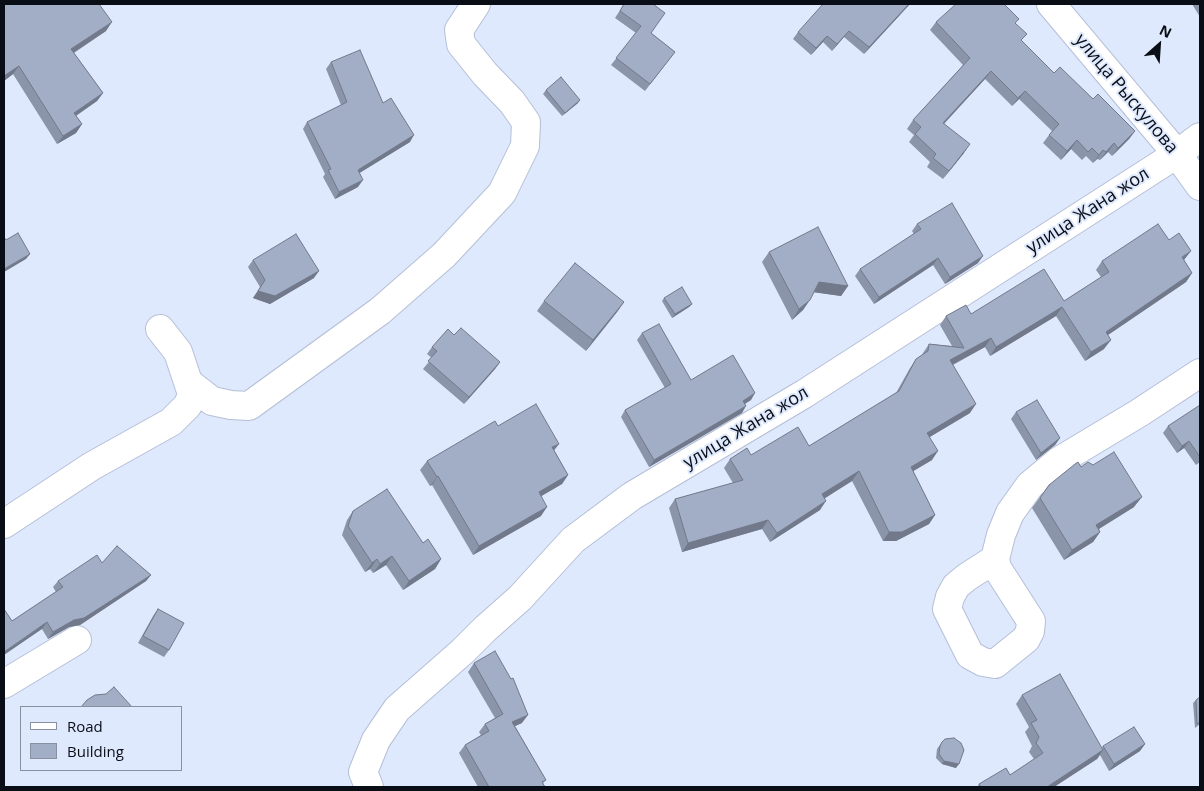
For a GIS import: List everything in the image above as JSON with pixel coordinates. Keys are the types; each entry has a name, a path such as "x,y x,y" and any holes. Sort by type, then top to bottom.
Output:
{"street":[{"path":"189,383 212,401 249,406 380,311 444,255 502,193 525,146 526,122 512,102 485,74 461,44 459,30 476,4"},
{"name":"улица Рыскулова","path":"1051,4 1177,154 1200,186"},
{"name":"улица Жана жол","path":"368,787 363,772 376,740 397,709 520,598 574,540 632,496 804,394 1177,154 1200,137"},
{"path":"4,524 84,471 170,422 188,405 192,394 178,352 160,329"},
{"path":"995,559 1001,535 1010,513 1030,485 1058,462 1200,373"},
{"path":"4,684 77,640"}],"building":[{"path":"4,4 99,4 112,22 71,49 103,93 74,113 82,124 63,136 19,66 4,76"},
{"path":"624,4 653,4 665,13 651,33 675,52 650,84 616,58 641,26 620,11"},
{"path":"823,4 909,4 869,47 849,31 837,44 827,36 816,48 798,32"},
{"path":"956,4 1004,4 1019,19 1015,23 1027,34 1021,40 1054,73 1060,67 1093,99 1098,94 1135,131 1118,148 1114,143 1106,152 1103,150 1099,155 1092,148 1088,152 1077,140 1067,151 1049,135 1059,124 1025,91 1018,98 991,71 943,123 970,144 949,171 933,158 936,154 915,134 921,127 913,120 970,58 936,22"},
{"path":"360,50 383,103 391,98 414,135 358,170 363,180 339,192 328,170 331,169 307,122 347,102 331,62"},
{"path":"561,77 580,100 565,113 546,90"},
{"path":"952,203 983,256 950,277 938,258 879,297 860,269 921,229 917,224"},
{"path":"1158,224 1169,240 1179,233 1191,251 1182,257 1192,273 1106,332 1111,340 1091,352 1062,307 996,347 991,338 950,360 976,404 927,433 938,451 911,467 935,515 902,532 889,532 859,471 822,494 826,501 777,533 768,520 688,543 675,499 743,480 730,459 747,448 751,455 798,427 809,446 899,391 916,359 928,351 929,344 964,348 946,316 966,305 971,314 1044,269 1064,301 1109,272 1102,261"},
{"path":"818,227 848,286 819,282 810,300 799,309 769,252"},
{"path":"18,233 30,254 4,269 4,237 6,240"},
{"path":"296,234 319,271 275,296 258,291 265,280 253,260"},
{"path":"575,263 624,302 593,340 544,301"},
{"path":"682,287 692,304 675,314 664,298"},
{"path":"659,324 691,380 733,355 755,393 743,401 746,406 654,460 625,410 671,384 642,333"},
{"path":"461,328 500,362 469,397 428,361 437,351 432,347 448,329 454,335"},
{"path":"1037,400 1060,438 1041,453 1016,412"},
{"path":"536,404 559,444 552,447 568,475 539,492 547,507 479,546 438,476 427,461 495,421 498,426"},
{"path":"1200,405 1200,457 1189,441 1182,446 1168,426"},
{"path":"1114,452 1142,497 1096,525 1100,532 1072,550 1040,498 1049,485 1078,462 1081,467 1088,462 1093,465"},
{"path":"387,489 423,543 428,539 441,559 409,581 392,556 380,564 377,559 372,563 348,526 353,511"},
{"path":"117,546 151,575 84,618 74,620 53,632 47,622 4,652 4,609 12,621 63,587 58,581 97,555 102,563"},
{"path":"158,609 184,623 169,650 143,636"},
{"path":"495,651 511,679 513,678 528,715 512,722 546,780 542,782 545,787 489,787 465,745 489,731 485,724 503,714 474,663"},
{"path":"1060,674 1103,750 1047,787 981,787 979,784 1006,768 1010,775 1043,753 1036,743 1039,737 1031,723 1037,720 1022,695"},
{"path":"114,687 131,706 82,706 95,695 106,694"},
{"path":"1200,697 1200,722 1197,724 1196,700"},
{"path":"1134,727 1145,744 1114,764 1103,746"},
{"path":"954,738 961,743 964,750 959,764 944,761 939,754 942,742 945,739"}]}
